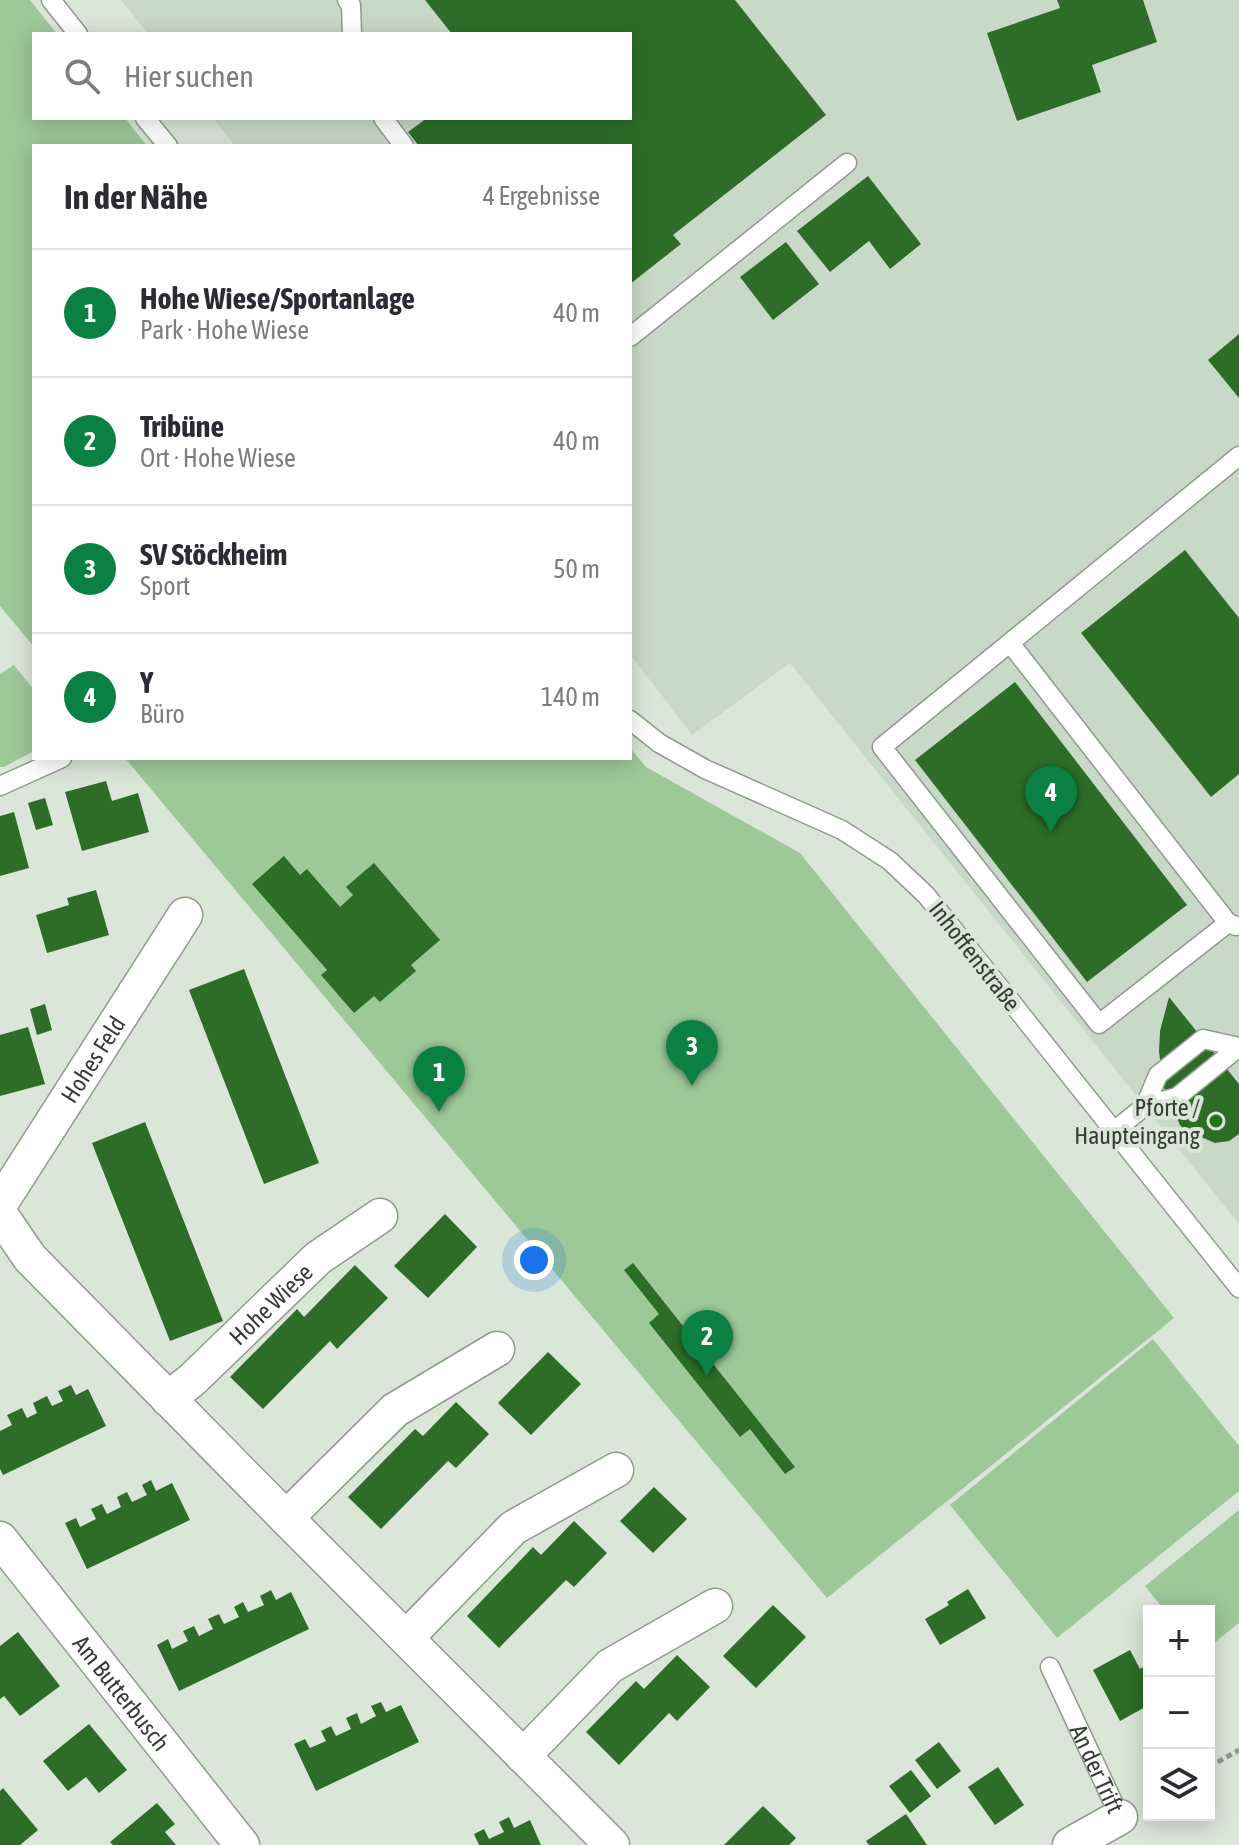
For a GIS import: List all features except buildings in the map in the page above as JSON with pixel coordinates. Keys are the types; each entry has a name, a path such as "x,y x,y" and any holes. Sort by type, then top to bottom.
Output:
{"street":[{"name":"Hohes Feld","path":"0,1204 185,915"},
{"path":"0,1214 30,1258 612,1845"},
{"name":"Hohe Wiese","path":"168,1399 193,1379 318,1258 380,1216"},
{"path":"286,1518 395,1410 497,1349"},
{"path":"406,1638 513,1528 616,1470"},
{"name":"Am Butterbusch","path":"0,1539 242,1845"},
{"path":"523,1756 610,1666 715,1606"},
{"name":"An der Trift","path":"1070,1845 1120,1817"}],"lane":[{"path":"51,0 76,32"},
{"path":"347,0 351,5 352,32"},
{"path":"147,120 166,144"},
{"path":"384,120 402,144"},
{"path":"632,335 847,163"},
{"path":"1010,643 1233,925 1099,1024 882,747 1239,456"},
{"name":"Inhoffenstraße","path":"632,722 659,743 705,769 842,830 890,861 926,895 1239,1288"},
{"path":"0,786 58,760"},
{"path":"1114,1131 1145,1106 1177,1097 1239,1047 1203,1039 1158,1075 1145,1106"},
{"name":"An der Trift","path":"1050,1667 1120,1817"}],"path":[{"path":"1215,1764 1239,1750"}],"shaded area":[{"path":"121,0 1239,0 1239,1224 790,663 692,735 632,657 632,144 233,144 215,120 632,120 632,32 146,32"}],"green space":[{"path":"0,0 30,0 55,32 32,32 32,120 127,120 145,144 32,144 32,645 0,606"},
{"path":"14,665 32,688 32,752 4,767 0,767 0,674"},
{"path":"632,750 646,767 800,853 1174,1318 827,1598 127,760 632,760"},
{"path":"1153,1339 1239,1446 1239,1491 1057,1638 950,1505"},
{"path":"1239,1510 1239,1623 1215,1642 1215,1605 1160,1605 1145,1586"}],"place":[{"name":"Y","path":"1051,832"},
{"name":"SV Stöckheim","path":"692,1086"},
{"name":"Hohe Wiese/Sportanlage","path":"439,1112"},
{"name":"Pforte / Haupteingang","path":"1216,1121"},
{"name":"Tribüne","path":"707,1376"}]}
